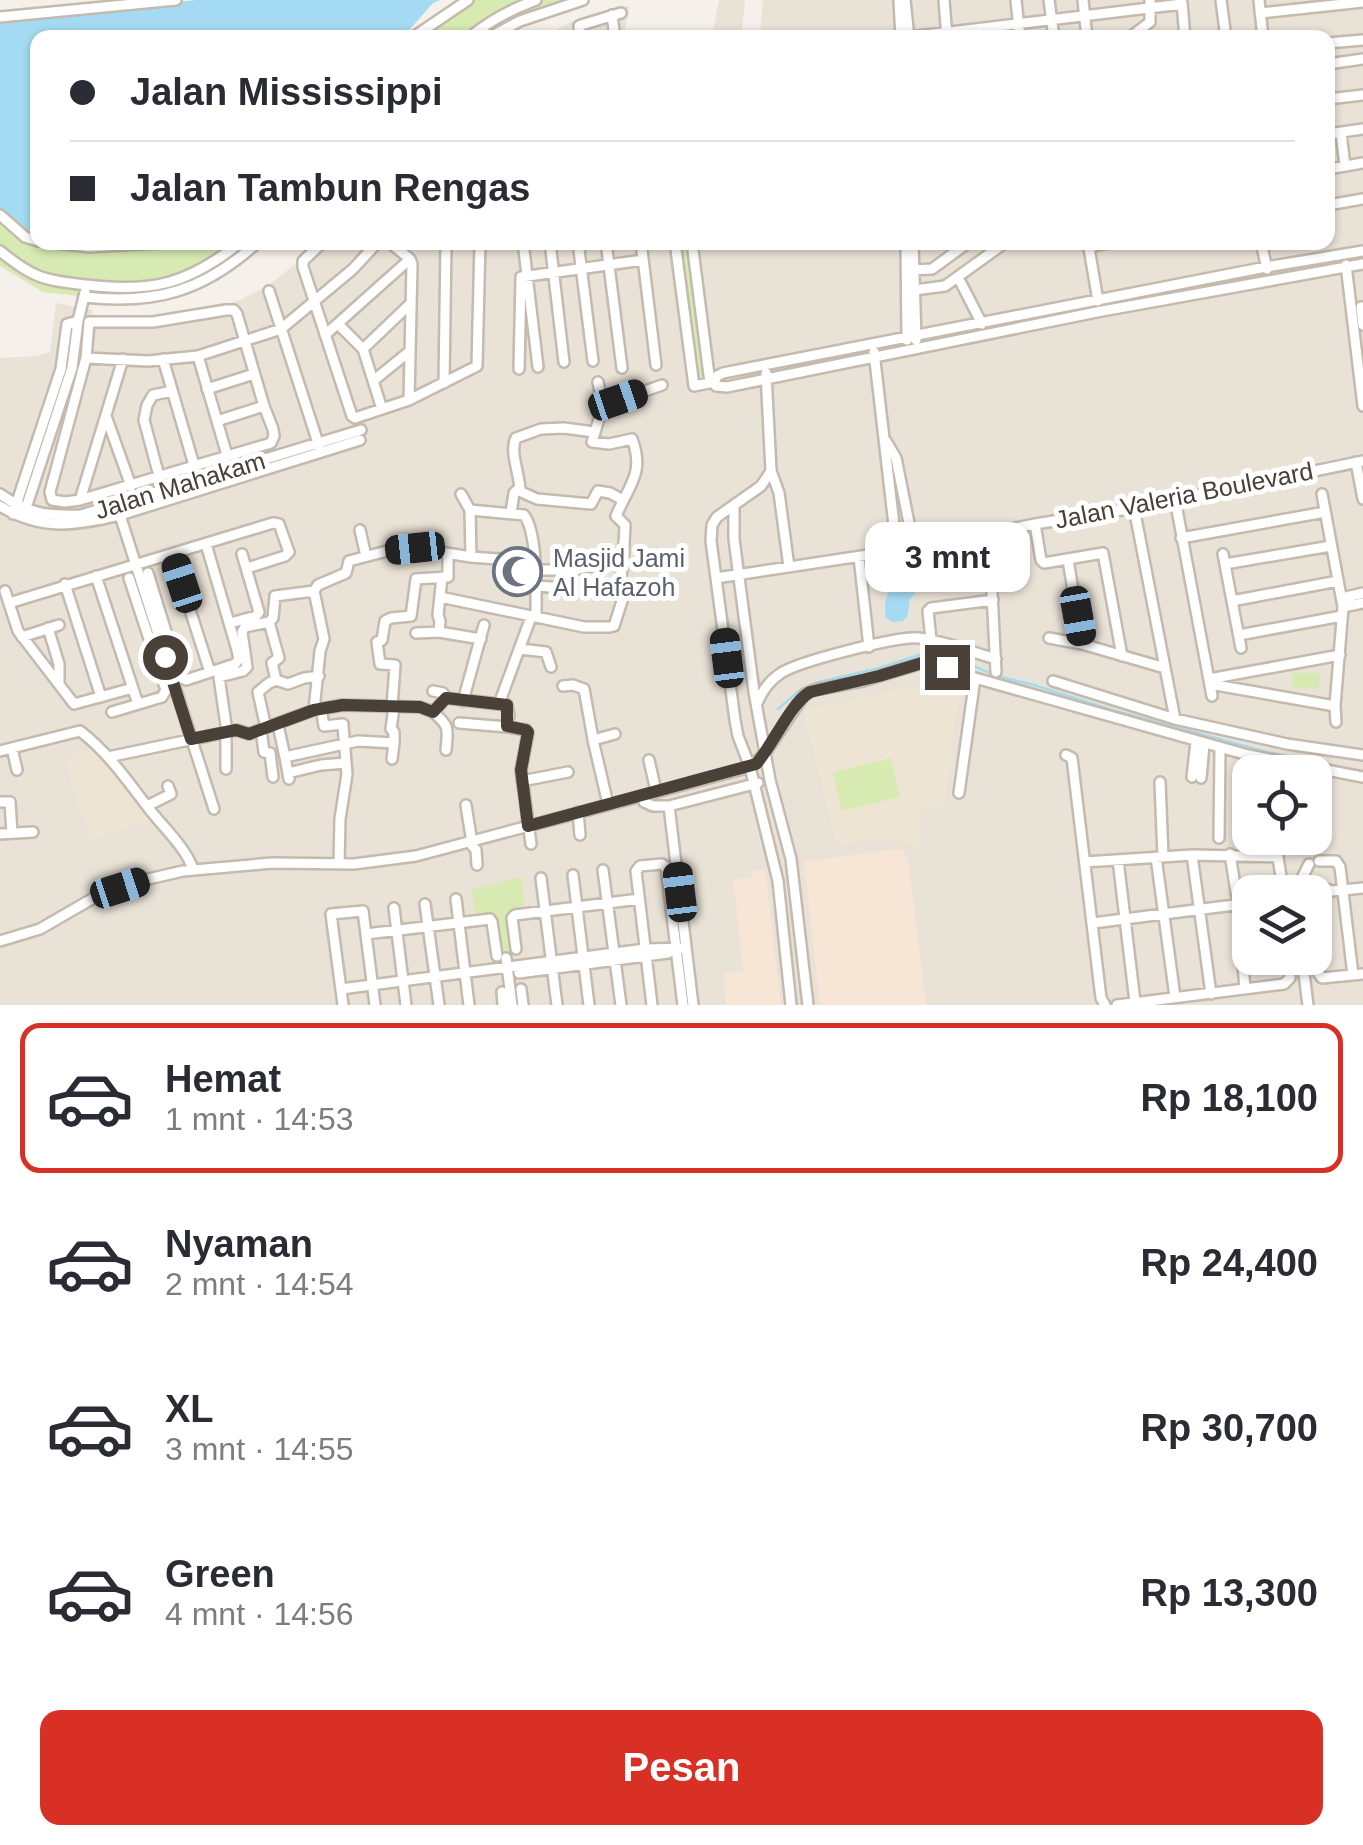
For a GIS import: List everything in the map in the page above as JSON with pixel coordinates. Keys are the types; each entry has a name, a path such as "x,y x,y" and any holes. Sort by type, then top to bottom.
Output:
{"street":[{"path":"0,17 176,0"},
{"path":"424,30 468,0"},
{"path":"481,30 515,8 536,0"},
{"path":"503,30 583,0"},
{"path":"902,0 905,30"},
{"path":"944,0 947,30"},
{"path":"1016,0 1019,30"},
{"path":"1049,0 1053,30"},
{"path":"1083,0 1086,30"},
{"path":"1221,0 1225,30"},
{"path":"1259,0 1261,30"},
{"path":"973,30 1084,15 1116,6 1182,2 1184,30"},
{"path":"1260,14 1363,2"},
{"path":"1141,30 1150,22 1150,4"},
{"path":"579,30 580,24 616,14 615,30"},
{"path":"1335,42 1363,40"},
{"path":"1335,63 1363,59"},
{"path":"1335,98 1363,95"},
{"path":"1335,133 1363,130"},
{"path":"1341,133 1345,166"},
{"path":"1335,168 1363,163"},
{"path":"1335,203 1363,199"},
{"path":"0,215 30,238"},
{"path":"0,251 34,276 47,280 124,289 158,286 189,276 231,250"},
{"path":"84,297 132,300 168,296 224,272 249,250"},
{"path":"315,250 304,261 353,418 409,400 477,366 480,250"},
{"path":"86,358 198,356 281,329 371,250"},
{"path":"399,250 410,258 414,273 409,400"},
{"path":"444,382 446,250"},
{"path":"524,250 538,368"},
{"path":"551,250 564,362"},
{"path":"579,250 593,361"},
{"path":"607,250 622,368"},
{"path":"642,250 656,364"},
{"path":"676,250 694,386 712,382 720,374 912,343 1266,267 1363,251"},
{"path":"693,250 712,382 716,386 766,378 874,350"},
{"path":"909,250 912,343"},
{"path":"910,270 932,269 956,250"},
{"path":"910,291 938,288 995,250"},
{"path":"1089,250 1095,305"},
{"path":"1263,250 1269,281"},
{"path":"1344,254 1363,406"},
{"path":"325,336 410,258"},
{"path":"519,369 521,277 643,260"},
{"path":"912,343 982,324 1363,264"},
{"path":"958,277 982,324"},
{"path":"20,512 62,369 67,324 78,320 87,285"},
{"path":"270,292 320,447"},
{"path":"362,349 412,303"},
{"path":"1363,307 1363,325"},
{"path":"232,309 237,314 274,432 273,441 131,486 80,500 56,502 50,492 86,358 87,326 93,320 153,322 232,309"},
{"path":"338,324 362,349 382,408"},
{"path":"373,381 410,350"},
{"path":"874,350 897,551"},
{"path":"198,356 228,455"},
{"path":"163,359 194,465"},
{"path":"80,500 122,360"},
{"path":"765,365 770,471 778,493 790,567"},
{"path":"208,389 254,374"},
{"path":"440,597 584,627 614,626 622,600 618,593 625,524 616,517 638,467 633,440 593,442 603,406 598,382"},
{"path":"603,406 662,386"},
{"path":"159,476 144,417 153,395 172,392"},
{"path":"217,421 264,406"},
{"path":"106,416 131,486"},
{"path":"520,492 513,445 516,438 542,429 594,432"},
{"name":"Jalan Mahakam","path":"0,506 60,516 119,513 361,435"},
{"path":"886,442 896,458 914,548"},
{"path":"1360,461 1363,499"},
{"name":"Jalan Valeria Boulevard","path":"716,578 914,548 1360,461"},
{"path":"770,471 761,486 718,517 712,525 711,540 738,736 750,767 778,882 791,1005"},
{"path":"511,513 517,490 538,499 591,504 597,491 623,500"},
{"name":"Jalan Mahakam","path":"0,494 20,512"},
{"path":"461,494 470,510 471,557"},
{"path":"1322,494 1342,607 1336,722"},
{"path":"1175,499 1212,696"},
{"path":"734,506 733,526 756,704 770,780 791,859 808,1005"},
{"path":"1134,508 1175,718"},
{"path":"470,510 524,514 529,521 536,570 534,617 503,705 509,715 507,726"},
{"path":"1181,538 1326,512"},
{"path":"119,513 214,810"},
{"path":"9,603 273,522 279,524 289,552 247,568"},
{"path":"1035,524 1041,560 1048,564 1103,553"},
{"path":"360,530 366,556"},
{"path":"990,534 996,672"},
{"path":"1100,541 1122,656"},
{"path":"148,572 180,677 186,680 234,664 239,659 206,544"},
{"path":"1241,648 1224,559 1331,546"},
{"path":"339,860 345,743 343,725 324,726 318,710 324,634 314,592 318,584 346,572 349,561 415,548 498,559 533,556"},
{"path":"172,554 210,672"},
{"path":"230,622 260,612 242,554"},
{"path":"392,759 396,665 380,663 377,642 382,640 386,621 410,616 416,579 448,576 448,554"},
{"path":"859,557 870,647"},
{"path":"1068,560 1082,644"},
{"path":"536,570 623,564"},
{"path":"96,576 138,704"},
{"path":"439,632 442,577"},
{"path":"112,712 162,697 166,690 129,578"},
{"path":"1232,601 1338,581"},
{"path":"65,584 101,696"},
{"path":"536,586 564,588"},
{"path":"6,591 18,631 74,704 133,688"},
{"path":"226,769 220,677 247,668 243,628 274,618 275,596 314,592"},
{"path":"1342,607 1363,593"},
{"path":"931,640 931,608 993,600"},
{"path":"1239,635 1363,603"},
{"path":"269,622 280,658 272,662 276,680"},
{"path":"463,701 484,625"},
{"path":"22,636 54,627 59,684"},
{"path":"583,641 584,627"},
{"path":"416,632 481,639"},
{"path":"756,704 767,685 785,670 914,638 996,659"},
{"path":"1049,638 1165,668"},
{"path":"520,649 546,652 551,668"},
{"path":"1209,682 1340,654"},
{"path":"0,942 40,929 97,896 192,867 401,858 750,767 765,753 801,698 814,690 922,663 1248,755"},
{"path":"273,777 270,754 257,746 263,729 258,692 268,682 288,684 319,676"},
{"path":"959,793 975,678"},
{"path":"1053,681 1175,718 1287,744 1363,756"},
{"path":"1209,682 1335,706"},
{"path":"562,686 584,689 607,802"},
{"path":"433,690 443,692 446,698"},
{"path":"121,692 126,708"},
{"path":"433,712 446,698"},
{"path":"446,698 503,705"},
{"path":"108,757 238,730 249,734 318,710 364,704 420,707 433,712 448,728 446,750"},
{"path":"459,723 507,726 528,732 521,770 531,844"},
{"path":"278,724 288,776 346,763"},
{"path":"0,751 80,732 127,778 192,867"},
{"path":"594,738 615,734"},
{"path":"285,757 345,743 394,743"},
{"path":"1197,778 1200,743"},
{"path":"12,748 17,770"},
{"path":"1220,748 1220,838"},
{"path":"316,752 322,770"},
{"path":"300,754 303,770"},
{"path":"1066,755 1072,758 1104,1005"},
{"path":"648,760 656,791"},
{"path":"522,781 568,772"},
{"path":"1332,774 1363,777"},
{"path":"644,802 669,806 770,780"},
{"path":"1160,782 1162,914 1175,998"},
{"path":"147,806 171,794 168,786"},
{"path":"0,802 10,802 12,833"},
{"path":"466,805 477,865"},
{"path":"669,806 683,1005"},
{"path":"578,812 580,835"},
{"path":"0,834 33,832"},
{"path":"1230,854 1233,875"},
{"path":"1085,862 1192,855 1278,856 1281,875"},
{"path":"1192,855 1210,994"},
{"path":"1118,860 1136,1002"},
{"path":"1304,875 1314,863 1338,864 1358,975 1320,975"},
{"path":"652,1005 636,868 662,864 666,867 693,1005"},
{"path":"604,870 620,1005"},
{"path":"573,876 588,1005"},
{"path":"541,878 557,1005"},
{"path":"1332,891 1363,888"},
{"path":"456,899 469,1005"},
{"path":"516,948 513,916 639,899"},
{"path":"426,904 438,1005"},
{"path":"1092,923 1232,905"},
{"path":"394,908 406,1005"},
{"path":"375,1005 373,988 363,910 331,914 342,996 373,988 465,976 504,964 553,965 679,949"},
{"path":"366,934 492,920 512,1005"},
{"path":"1245,975 1246,989"},
{"path":"1117,1005 1287,982 1290,975"},
{"path":"1304,975 1308,1005"},
{"path":"521,989 523,1005"},
{"path":"502,992 503,1005"}],"shaded area":[{"path":"719,0 745,0 742,30 713,30"},
{"path":"763,0 1363,0 1363,1005 0,1005 0,358 50,352 56,303 92,310 92,317 167,318 242,299 268,286 312,250 1335,250 1335,30 760,30"},
{"path":"630,6 625,30 556,30 573,21"},
{"path":"917,685 959,694 945,800 939,806 918,807 918,848 886,839 837,846 804,711"},
{"path":"99,750 153,819 92,840 69,776 66,755"},
{"path":"896,849 908,858 926,1005 820,1005 804,862"},
{"path":"765,870 781,1005 726,1005 723,974 743,971 733,879 752,878 752,871"}],"green space":[{"path":"468,0 585,0 506,30 424,30"},
{"path":"0,215 30,236 30,250 250,250 224,271 168,296 104,299 43,292 0,266"},
{"path":"676,250 693,250 710,383 694,386"},
{"path":"873,345 875,356 720,388 717,376"},
{"path":"1292,673 1320,673 1319,689 1292,688"},
{"path":"891,758 900,797 842,811 833,772"},
{"path":"521,877 525,910 508,913 513,955 500,956 495,915 475,918 472,890"}],"water":[{"path":"196,0 440,0 409,30 30,30 30,231 0,215 0,21"},
{"path":"936,559 948,560 977,574 977,585 968,588 944,579 924,583 910,599 903,621 886,618 891,587 915,566"}],"waterway":[{"path":"778,709 815,683 928,652 1109,709 1267,752 1363,772"},
{"path":"688,777 719,769"}],"place":[{"name":"Masjid Jami Al Hafazoh","path":"518,572"}],"route":[{"path":"165,657 191,739 236,730 249,734 314,710 343,705 420,707 433,712 446,698 507,705 507,726 528,732 521,770 528,826 750,767 772,743 801,698 810,692 922,663 947,667"}]}
